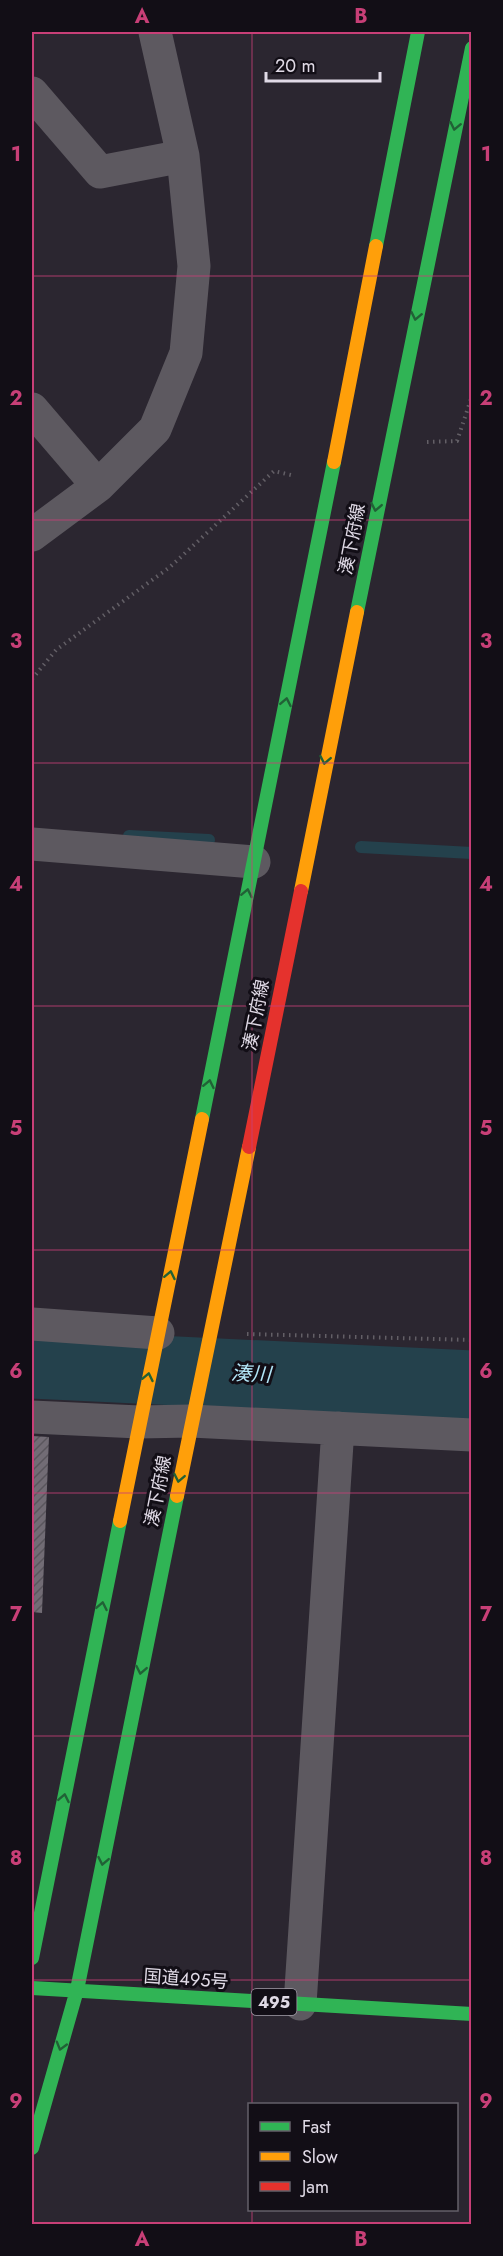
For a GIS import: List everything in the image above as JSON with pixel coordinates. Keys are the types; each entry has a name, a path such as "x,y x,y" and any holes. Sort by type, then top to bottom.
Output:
{"main road":[{"name":"湊下府線","path":"32,1958 330,484 418,32"},
{"name":"湊下府線","path":"32,2148 77,1990 389,442 471,48"},
{"name":"495","path":"32,1988 77,1990"},
{"name":"国道495号","path":"77,1990 471,2014"}],"street":[{"path":"32,535 98,486 155,429 186,353 194,266 183,156 155,32"},
{"path":"32,93 100,172 183,156"},
{"path":"32,409 98,486"},
{"path":"32,844 254,862"},
{"path":"32,1324 158,1333"},
{"path":"32,1417 139,1422 191,1421 471,1435"},
{"path":"300,2004 338,1428"}],"path":[{"path":"389,442 457,441 471,396"},
{"path":"32,679 56,650 171,567 274,471 330,484"},
{"path":"210,1332 471,1340"}],"building":[{"path":"32,1436 49,1437 42,1613 32,1612"}],"waterway":[{"path":"129,836 209,840"},
{"path":"361,847 472,853"},
{"name":"湊川","path":"32,1364 472,1385"}],"traffic: fast":[{"path":"376,246 418,32"},
{"path":"357,612 472,48"},
{"path":"202,1119 334,462"},
{"path":"32,2148 77,1990 177,1496"},
{"path":"32,1958 120,1521"},
{"path":"32,1988 472,2014"}],"traffic: slow":[{"path":"334,462 376,246"},
{"path":"301,891 357,612"},
{"path":"120,1521 202,1119"},
{"path":"177,1496 249,1147"}],"traffic: jam":[{"path":"249,1147 301,891"}]}
